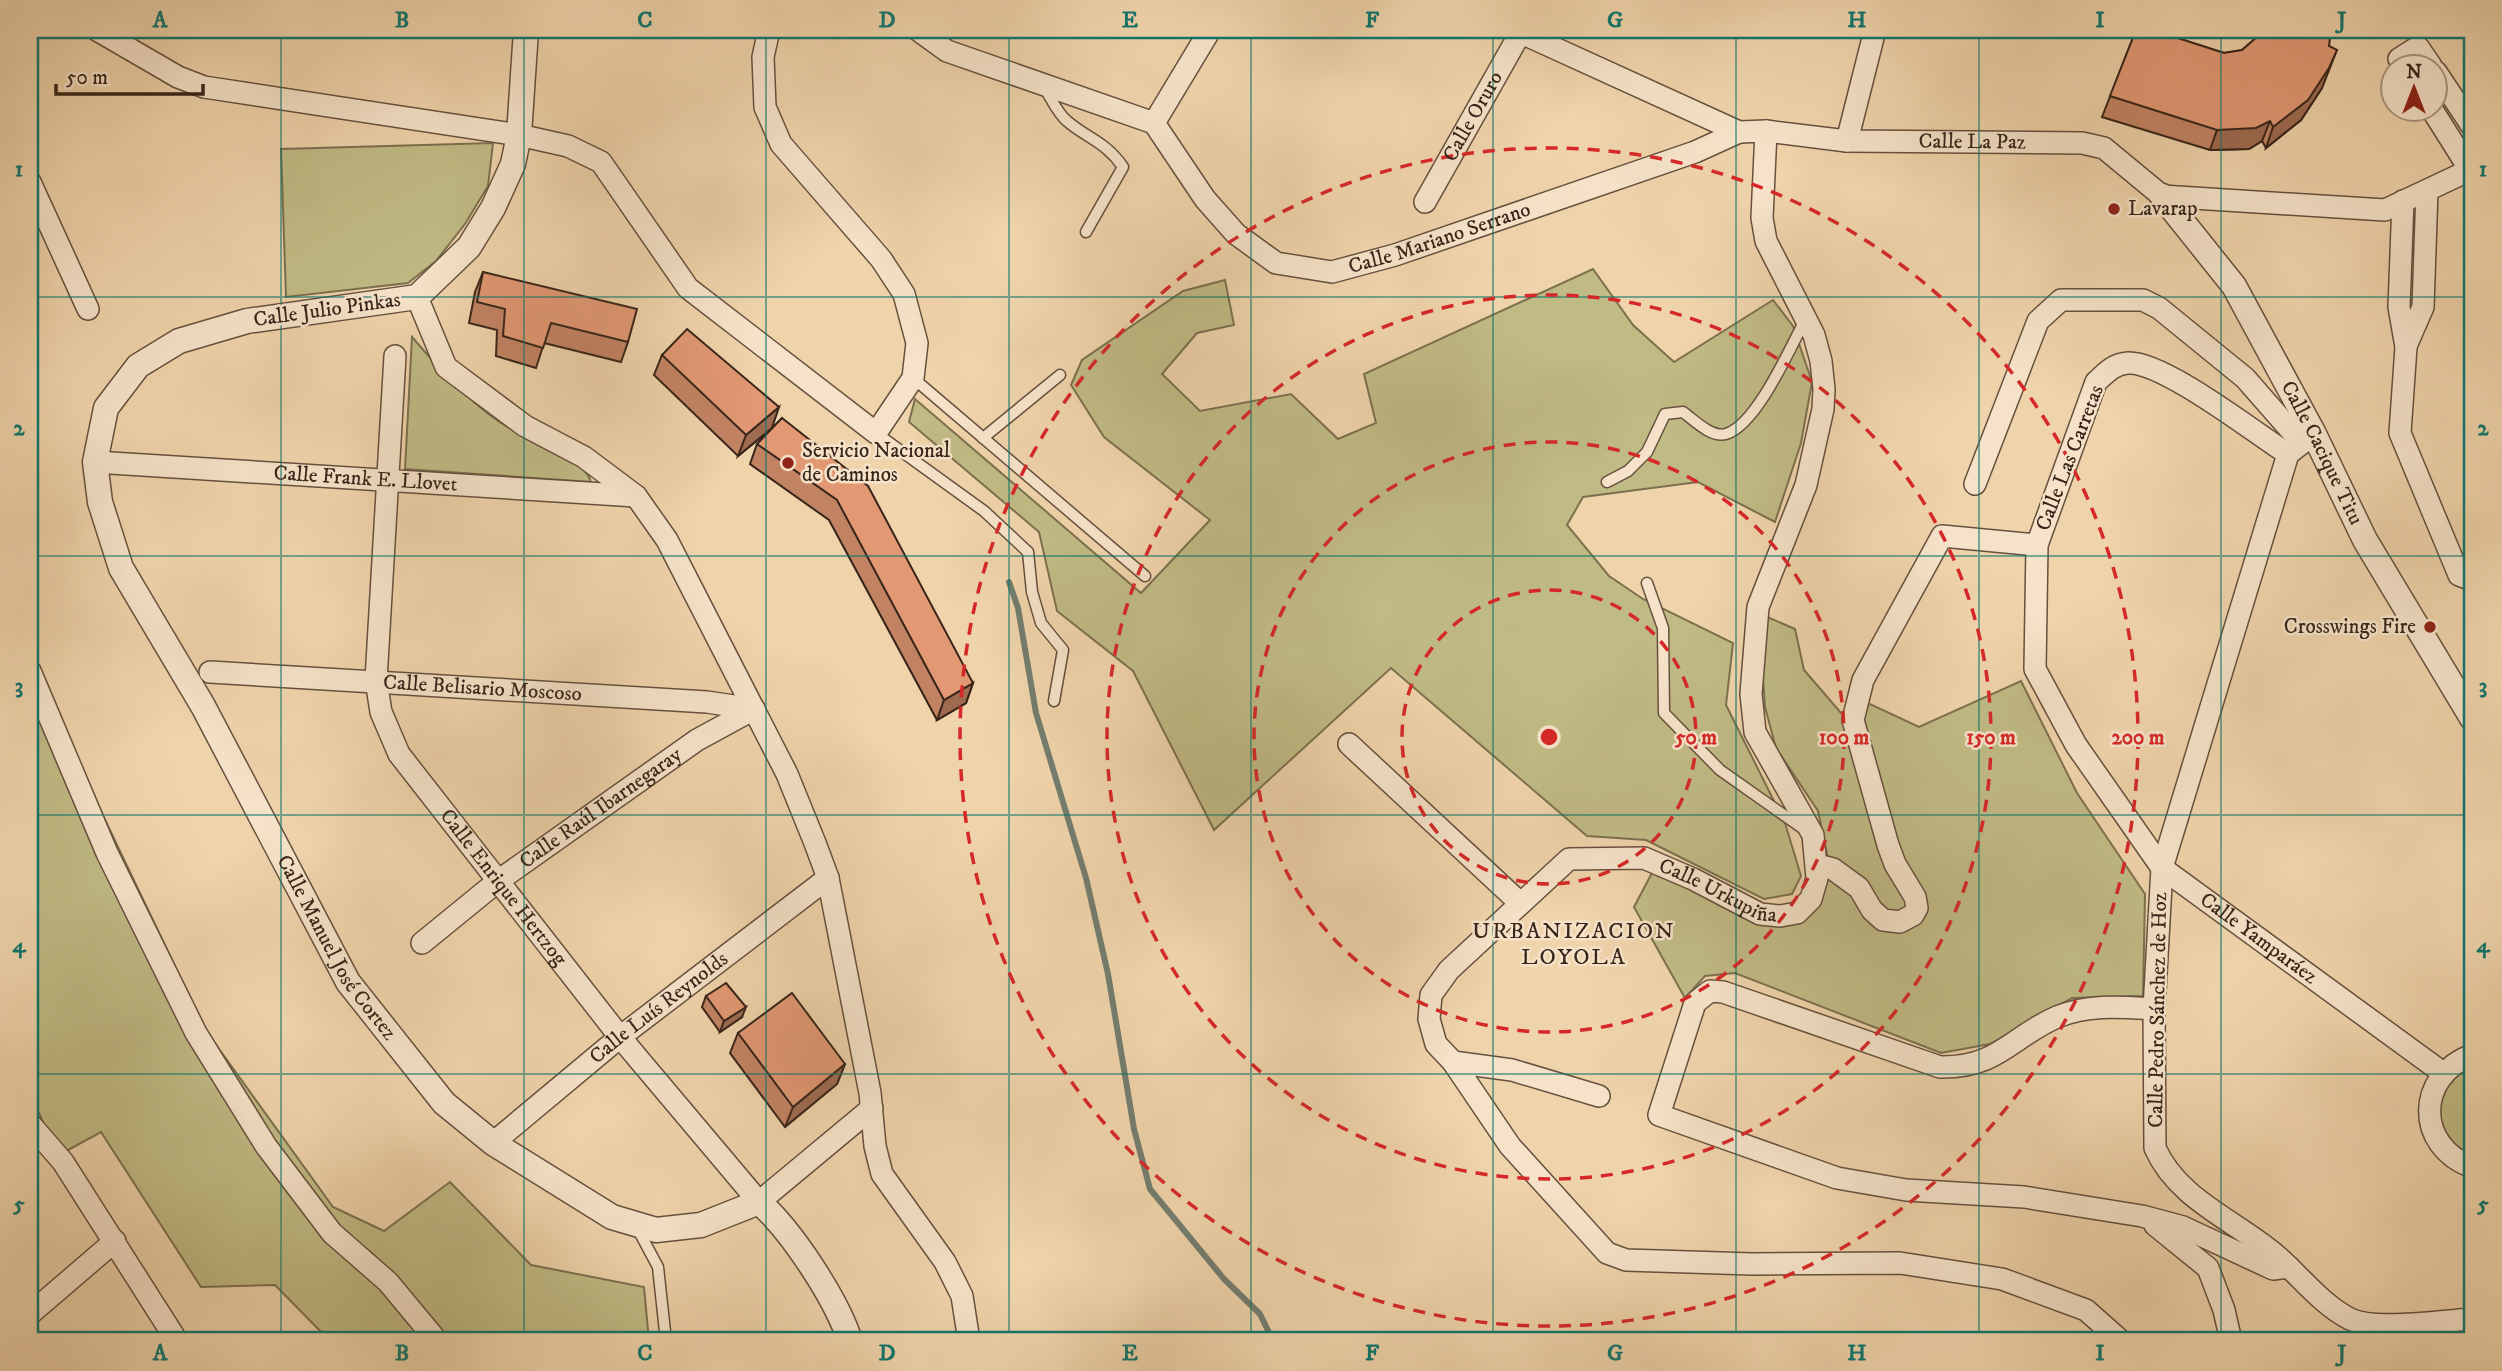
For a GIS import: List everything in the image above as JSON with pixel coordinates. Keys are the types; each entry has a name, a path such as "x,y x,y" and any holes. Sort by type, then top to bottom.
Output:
{"street":[{"path":"97,30 178,77 204,88 519,135 568,146 601,162 688,288 877,433 913,378 918,343 904,294 874,250 781,144 765,107 763,57 769,30"},
{"name":"Calle Julio Pinkas","path":"95,462 106,408 138,366 179,341 247,321 417,297 469,247 493,208 513,164 519,135 526,30"},
{"path":"918,30 947,51 1153,123 1210,30"},
{"path":"1846,141 1875,30"},
{"name":"Calle La Paz","path":"1519,31 1739,132 1766,131 1846,141 2082,143 2104,148 2162,196"},
{"name":"Calle Oruro","path":"1425,202 1519,31"},
{"path":"2450,94 2472,126"},
{"path":"2162,196 2385,210 2471,169 2440,122"},
{"name":"Calle Mariano Serrano","path":"1153,123 1205,199 1236,234 1276,263 1332,272 1395,255 1682,157 1739,132"},
{"name":"Calle Urkupiña","path":"1452,1062 1436,1044 1429,1018 1430,995 1449,970 1519,902 1569,859 1644,858 1693,879 1760,914 1780,916 1797,912 1811,899 1817,864 1813,835 1755,732 1751,694 1758,607 1806,485 1823,410 1821,360 1806,318 1766,242 1762,195 1766,131"},
{"path":"30,181 88,309"},
{"path":"2406,347 2423,307 2427,191"},
{"name":"Calle Cacique Titu","path":"2162,196 2234,286 2301,443 2365,540 2472,718"},
{"path":"2403,201 2399,307 2406,347 2400,433 2459,575 2472,580"},
{"path":"417,297 446,367 525,426 584,457 636,496 667,540 787,774 828,878 882,1174 945,1262 962,1296 969,1341"},
{"path":"1975,484 2038,321 2061,300 2143,300 2159,308 2245,378 2301,443"},
{"name":"Calle Enrique Hertzog","path":"395,356 376,680 381,712 399,754 620,1037 759,1202 777,1218 842,1316 850,1341"},
{"name":"Calle Las Carretas","path":"2037,545 2096,382 2111,367 2130,363 2170,376 2301,443"},
{"name":"Calle Pedro Sánchez de Hoz","path":"2301,443 2162,868 2154,1009 2155,1148 2164,1169 2188,1192 2288,1267 2351,1320 2390,1324 2472,1319"},
{"name":"Calle Frank E. Llovet","path":"95,462 636,496"},
{"name":"Calle Manuel José Cortez","path":"95,462 100,502 121,568 203,706 348,982 444,1103 493,1143 612,1217 656,1230 701,1225 759,1202"},
{"path":"1817,864 1833,869 1859,888 1872,910 1883,920 1900,922 1913,915 1917,908 1915,897 1895,864 1853,720 1863,680 1942,536 2037,545"},
{"name":"Calle Yamparáez","path":"2037,545 2035,669 2076,745 2162,868 2443,1073"},
{"path":"30,671 107,853 196,1032 266,1146 332,1233 388,1282 437,1341"},
{"name":"Calle Belisario Moscoso","path":"211,672 707,702 754,709"},
{"name":"Calle Raúl Ibarnegaray","path":"422,943 498,881 697,740 754,709"},
{"path":"1349,744 1519,902"},
{"name":"Calle Luís Reynolds","path":"493,1143 620,1037 828,878"},
{"path":"2154,1009 2079,1009 2055,1018 2013,1046 1980,1063 1964,1067 1940,1066 1723,992 1710,992 1695,1003 1658,1115 1837,1178 1906,1190 2024,1197 2143,1216 2183,1227 2273,1269 2288,1267"},
{"path":"2472,1055 2461,1059 2443,1073 2430,1104 2432,1127 2451,1156 2472,1167"},
{"path":"1452,1062 1512,1070 1599,1096"},
{"path":"1452,1062 1510,1146 1607,1253 1626,1260 1739,1264 1900,1263 2002,1279 2086,1310 2121,1341"},
{"path":"759,1202 872,1108"},
{"path":"30,1124 63,1162 177,1341"},
{"path":"2143,1216 2208,1268 2224,1310 2231,1341"},
{"path":"30,1314 115,1241"}],"lane":[{"path":"1043,86 1065,120 1095,137 1114,154 1123,167 1086,232"},
{"path":"1607,482 1628,471 1647,452 1665,414 1683,412 1714,434 1725,435 1741,425 1760,402 1806,318"},
{"path":"983,438 1060,375"},
{"path":"913,378 1144,576"},
{"path":"877,433 984,511 1028,552 1032,592 1041,623 1063,650 1054,701"},
{"path":"1647,583 1663,628 1666,665 1664,713 1720,770 1813,835"},
{"path":"635,1224 658,1267 666,1341"}],"shaded area":[{"path":"493,143 488,186 465,224 436,261 408,283 286,297 281,149"},
{"path":"1593,269 1633,325 1674,362 1773,300 1793,326 1812,382 1801,443 1775,522 1698,482 1583,497 1567,525 1609,576 1643,599 1733,643 1726,705 1785,823 1801,876 1792,894 1764,899 1646,840 1587,836 1391,668 1214,830 1133,671 1057,611 1039,532 909,422 915,399 1141,593 1210,520 1104,437 1071,385 1082,360 1183,291 1225,280 1234,325 1197,333 1162,374 1200,411 1291,394 1338,439 1376,423 1364,374"},
{"path":"412,337 452,382 486,412 576,463 586,472 591,482 405,469"},
{"path":"1765,616 1795,629 1804,670 1841,713 1870,704 1919,727 2021,681 2077,793 2145,894 2143,996 2072,998 1990,1044 1941,1053 1735,973 1705,976 1685,998 1634,907 1653,871 1751,919 1813,900 1829,864 1818,811 1776,748 1765,707 1762,663"},
{"path":"43,690 206,1031 333,1207 384,1231 450,1182 531,1265 644,1287 649,1341 330,1341 275,1285 201,1287 101,1132 57,1156 34,1101 34,988 30,980 30,696"},
{"path":"2472,1064 2472,1156 2457,1147 2447,1136 2439,1111 2448,1085"}],"building":[{"path":"2136,30 2153,30 2224,53 2242,50 2257,37 2260,30 2331,30 2329,46 2337,50 2329,68 2308,100 2273,127 2270,121 2256,128 2217,130 2110,96"},
{"path":"483,272 637,309 628,342 551,323 543,348 503,336 505,309 477,302"},
{"path":"687,329 779,407 746,435 662,355"},
{"path":"782,418 868,486 973,683 944,700 837,500 757,444"},
{"path":"726,983 746,1007 724,1021 706,996"},
{"path":"792,993 845,1064 793,1107 738,1033"}],"waterway":[{"path":"1009,582 1018,608 1036,713 1086,878 1108,974 1134,1129 1150,1189 1224,1279 1260,1314 1273,1341"}],"place":[{"name":"Lavarap","path":"2114,209"},
{"name":"Servicio Nacional de Caminos","path":"788,463"},
{"name":"Crosswings Fire","path":"2430,627"}],"district":[{"name":"URBANIZACION LOYOLA","path":"1574,944"}]}
